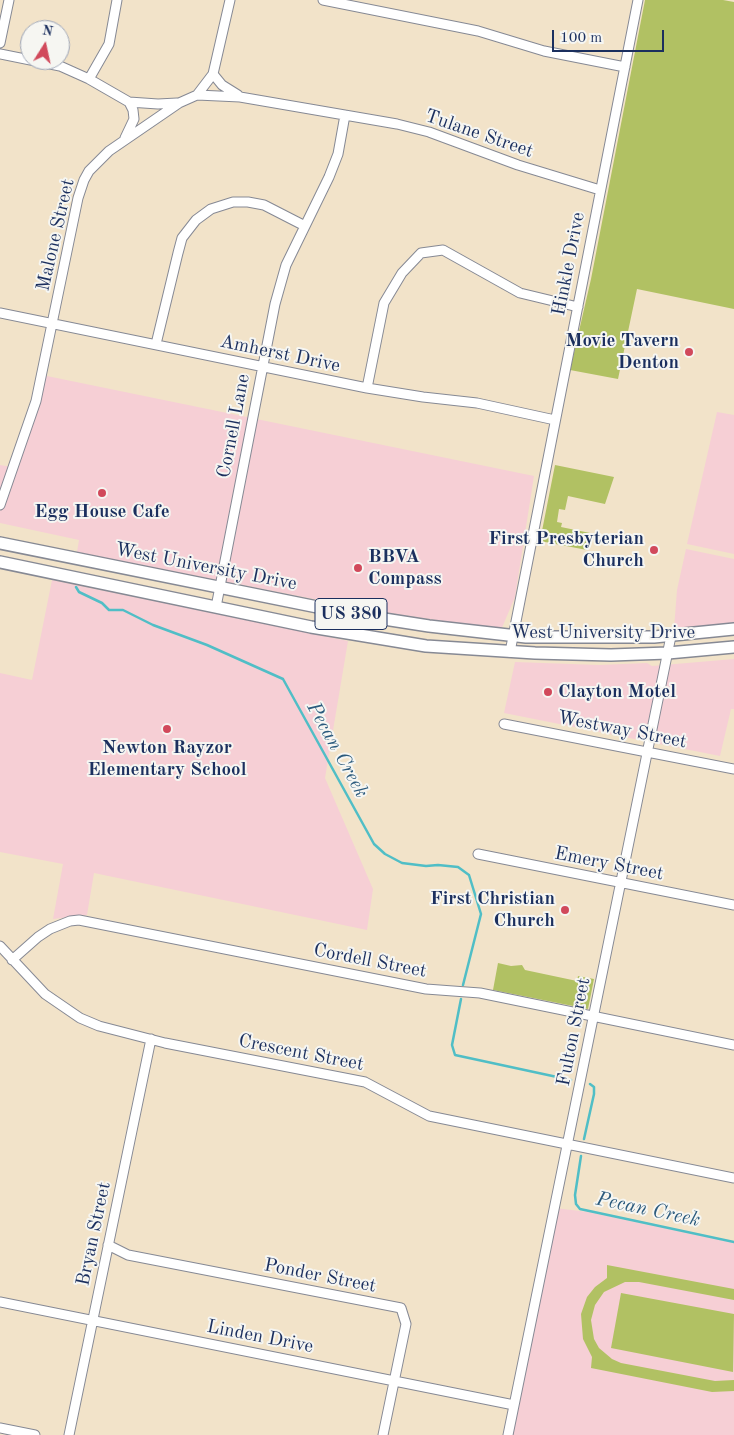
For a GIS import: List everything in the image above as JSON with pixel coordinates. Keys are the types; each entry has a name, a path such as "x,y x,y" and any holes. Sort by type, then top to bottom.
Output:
{"main road":[{"name":"West University Drive","path":"0,543 352,614 512,636 671,636 734,629"},
{"name":"West University Drive","path":"0,562 406,644 510,652 603,654 668,653 734,647"}],"street":[{"path":"0,43 9,0"},
{"path":"89,79 109,44 117,0"},
{"name":"Malone Street","path":"0,505 36,401 80,189 89,171 95,164 124,140 179,103 197,95 213,74 230,0"},
{"path":"323,0 478,31 544,52 624,67"},
{"name":"Hinkle Drive","path":"510,652 554,420 638,0"},
{"path":"0,54 60,66 89,79 129,102 179,103"},
{"path":"213,74 222,85 240,97"},
{"name":"Tulane Street","path":"197,95 240,97 346,115 429,132 518,166 600,190"},
{"path":"124,140 134,119 133,110 129,102"},
{"name":"Cornell Lane","path":"216,607 275,304 286,265 329,177 338,154 346,115"},
{"path":"156,344 182,238 196,220 211,209 233,202 248,202 264,204 305,226"},
{"path":"367,388 384,303 402,273 421,253 443,250 520,293 578,307"},
{"name":"Amherst Drive","path":"0,312 367,388 477,403 554,420"},
{"name":"Fulton Street","path":"508,1435 671,636"},
{"name":"Westway Street","path":"504,724 734,769"},
{"name":"Emery Street","path":"478,854 734,905"},
{"name":"Cordell Street","path":"12,960 50,929 70,920 79,920 426,990 480,993 734,1045"},
{"name":"Crescent Street","path":"0,946 45,994 80,1018 99,1026 151,1039 358,1080 372,1085 429,1116 734,1178"},
{"name":"Bryan Street","path":"69,1435 151,1039"},
{"name":"Ponder Street","path":"108,1245 128,1255 401,1308 406,1324 383,1435"},
{"name":"Linden Drive","path":"0,1302 514,1405"},
{"path":"0,1428 35,1435"}],"shaded area":[{"path":"42,375 534,476 515,597 501,630 364,609 77,552 79,540 0,523 0,465 12,467"},
{"path":"717,412 734,415 734,554 687,544"},
{"path":"686,549 734,559 734,624 674,629 677,590"},
{"name":"Newton Rayzor Elementary School","path":"52,580 348,641 325,778 373,889 367,930 94,873 87,915 53,919 63,864 0,852 0,673 32,680"},
{"path":"734,659 734,709 731,709 720,756 504,713 515,662 599,665 647,663 652,666"},
{"path":"555,1208 588,1212 734,1243 734,1435 513,1435"}],"green space":[{"path":"645,0 723,0 734,2 734,309 637,289 618,379 570,370 591,279"},
{"path":"555,465 614,477 605,504 568,496 565,510 559,509 557,522 562,523 561,527 590,533 587,550 540,541"},
{"path":"498,963 511,966 522,965 525,970 577,981 578,976 594,979 588,1009 493,990"},
{"path":"607,1265 734,1289 734,1300 639,1282 625,1282 604,1292 595,1305 591,1320 594,1339 599,1348 612,1359 621,1363 715,1381 734,1380 734,1391 712,1392 591,1368 592,1357 583,1339 581,1314 587,1297 595,1287 607,1278"},
{"path":"621,1293 734,1314 733,1372 611,1348"}],"waterway":[{"name":"Pecan Creek","path":"76,587 79,592 102,603 109,610 123,610 153,625 207,645 283,679 374,844 385,854 402,863 458,867 469,875 481,914 463,985"},
{"name":"Pecan Creek","path":"461,999 452,1045 455,1055 571,1080"},
{"name":"Pecan Creek","path":"584,1139 594,1094 594,1087 590,1084"},
{"name":"Pecan Creek","path":"581,1156 575,1195 576,1204 580,1209 734,1242"}],"place":[{"name":"Movie Tavern Denton","path":"689,352"},
{"name":"Egg House Cafe","path":"102,493"},
{"name":"First Presbyterian Church","path":"654,550"},
{"name":"BBVA Compass","path":"358,568"},
{"name":"Clayton Motel","path":"548,692"},
{"name":"Newton Rayzor Elementary School","path":"167,729"},
{"name":"First Christian Church","path":"565,910"}]}
